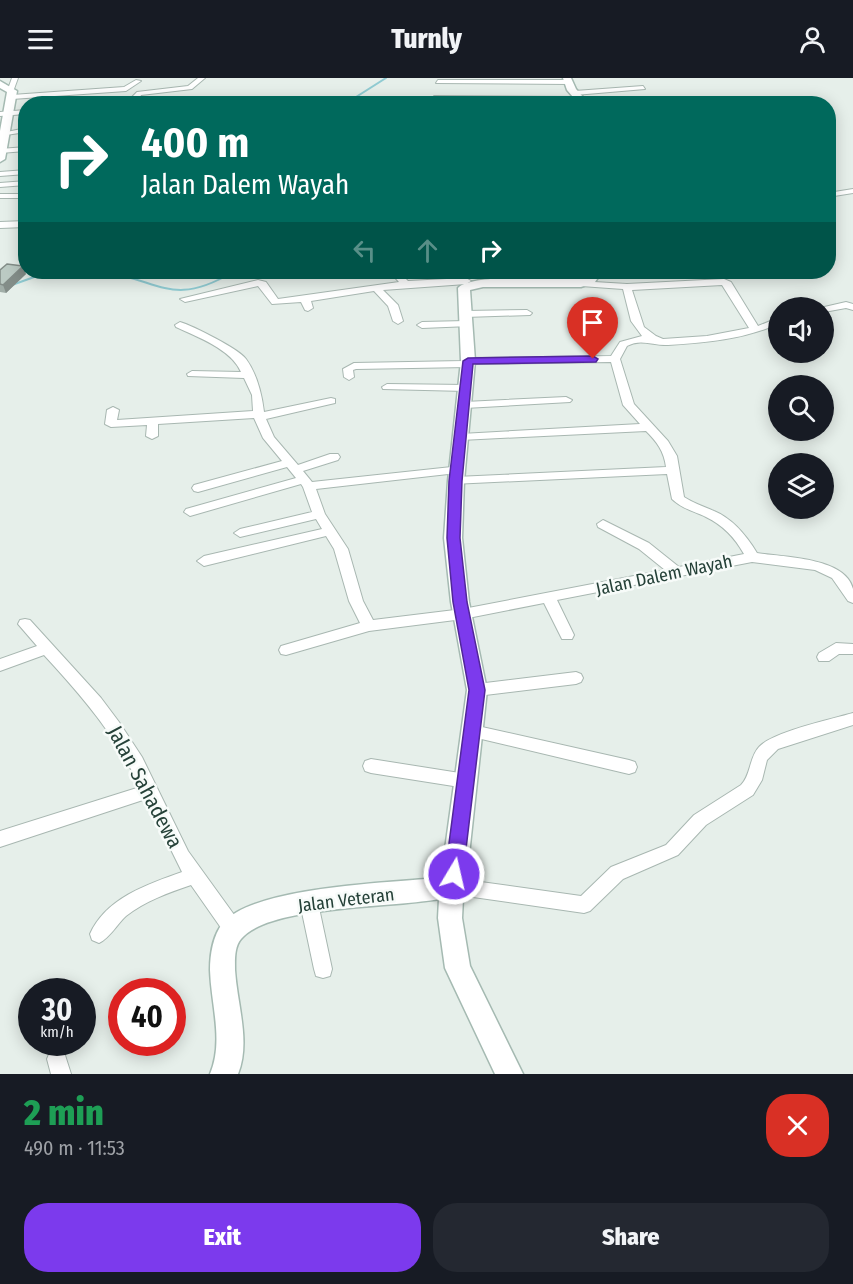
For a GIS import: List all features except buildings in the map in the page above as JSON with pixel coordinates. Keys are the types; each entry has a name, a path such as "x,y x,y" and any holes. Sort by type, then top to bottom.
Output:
{"street":[{"path":"15,78 7,106 1,154 18,151"},
{"path":"136,96 139,93 190,88 202,78"},
{"path":"438,82 568,80 578,96"},
{"path":"77,96 126,89 138,81"},
{"path":"44,96 78,87"},
{"path":"592,96 644,88"},
{"path":"604,96 629,94"},
{"path":"7,106 18,120"},
{"path":"0,174 18,173"},
{"path":"0,185 18,184"},
{"path":"836,194 853,191"},
{"path":"0,196 18,196"},
{"path":"0,225 18,224"},
{"path":"401,279 406,284"},
{"path":"466,279 466,396 456,475 453,538 463,614 477,690 452,882 450,918 458,968 509,1074"},
{"path":"185,299 258,283 263,284 275,303 306,304 376,288 406,284 466,279 499,282 553,279"},
{"path":"597,279 627,287 724,282 728,284 756,330"},
{"path":"627,287 639,329 650,339"},
{"path":"376,288 393,306 398,321"},
{"path":"834,307 846,305 853,307"},
{"path":"422,325 527,313"},
{"path":"180,325 241,359 246,375 257,395 259,415 269,438 298,474 341,549 356,601 369,626"},
{"path":"349,376 348,369 354,366 615,359 617,348 631,340 681,341 756,330 768,325"},
{"name":"Jalan Dalem Wayah","path":"286,650 369,626 463,614 753,557 743,538 730,526 681,501 676,496 671,456 664,443 629,405 615,359"},
{"path":"192,375 246,375"},
{"path":"387,387 466,396 566,400"},
{"path":"113,410 111,424 259,415 331,401"},
{"path":"152,436 153,421"},
{"path":"461,437 649,427"},
{"path":"190,512 298,474 334,457"},
{"path":"198,488 298,474 456,475 673,470"},
{"path":"240,533 319,513"},
{"path":"603,524 644,546 678,573"},
{"path":"204,561 330,531"},
{"path":"753,557 824,568 841,579 853,598"},
{"path":"549,598 567,635"},
{"name":"Jalan Sahadewa","path":"25,624 96,702 113,726 136,762 193,876 233,929"},
{"path":"0,665 48,648"},
{"path":"831,648 853,649"},
{"path":"477,690 576,678"},
{"path":"452,882 584,905 616,874 633,864 672,850 699,820 749,789 755,777 757,761 762,752 773,744 853,719"},
{"path":"473,731 629,767"},
{"path":"371,766 466,781"},
{"path":"0,839 149,791"},
{"path":"99,934 109,918 121,908 163,887 193,876"},
{"name":"Jalan Veteran","path":"233,929 249,918 309,903 426,890 452,882"},
{"path":"309,903 323,969"},
{"path":"227,1072 229,1043 223,967 225,944 233,929"}],"waterway":[{"path":"358,96 386,78"},
{"path":"12,285 29,279"},
{"path":"134,279 180,290 195,288 220,279"}],"route":[{"path":"454,874 477,690 460,602 453,538 453,509 468,361 593,359"}]}
